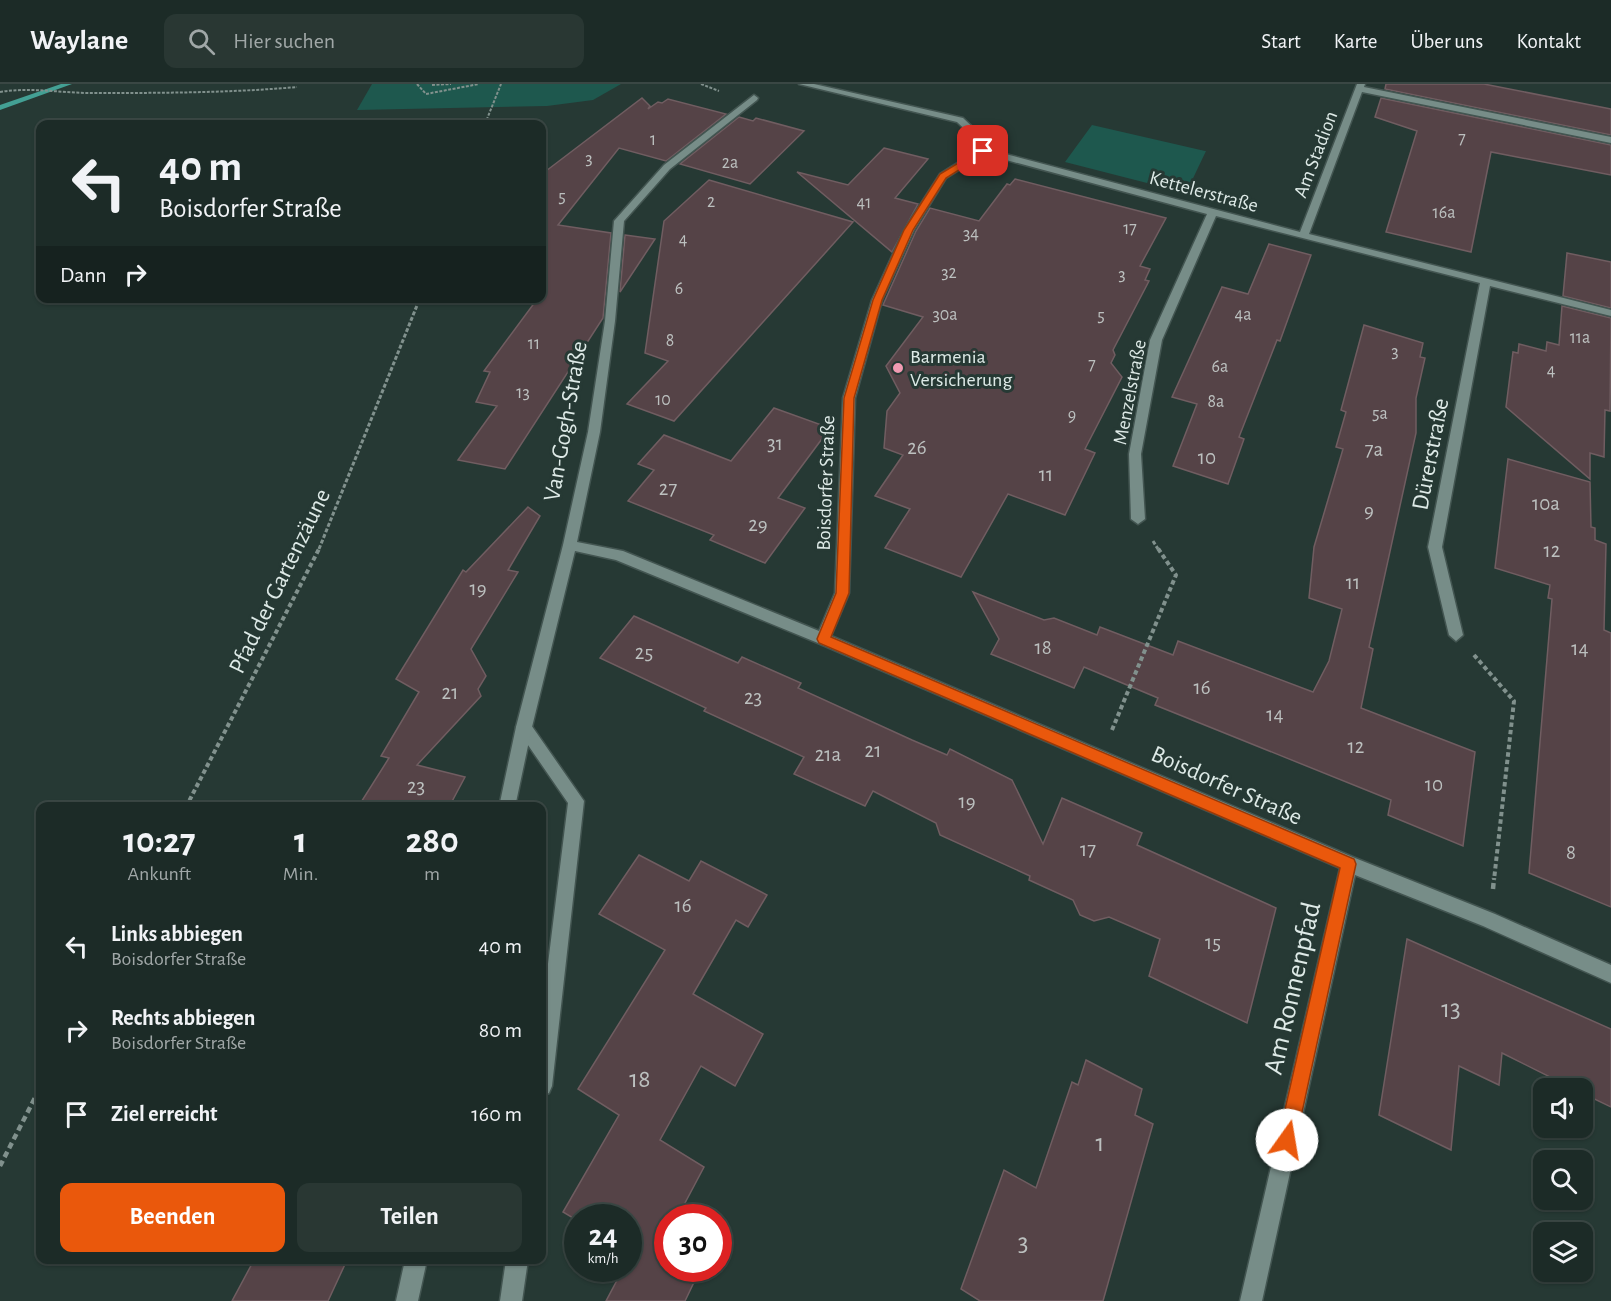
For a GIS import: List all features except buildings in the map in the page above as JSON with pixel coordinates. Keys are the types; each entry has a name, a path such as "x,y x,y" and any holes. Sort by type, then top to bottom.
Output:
{"street":[{"path":"803,84 908,106 960,120 978,137 983,151"},
{"path":"1360,86 1611,140"},
{"name":"Am Stadion","path":"1303,236 1360,86"},
{"name":"Van-Gogh-Straße","path":"508,802 524,727 570,546 594,432 610,321 619,221 667,167 754,98"},
{"name":"Kettelerstraße","path":"983,151 1303,236 1611,313"},
{"name":"Boisdorfer Straße","path":"824,639 842,593 849,398 878,300 909,230 943,176 983,151"},
{"name":"Menzelstraße","path":"1138,519 1135,454 1156,340 1213,212"},
{"name":"Dürerstraße","path":"1456,635 1435,547 1486,281"},
{"name":"Boisdorfer Straße","path":"570,546 618,555 824,639 1349,864 1490,920 1611,974"},
{"path":"524,727 576,801 546,1052"},
{"name":"Am Ronnenpfad","path":"1251,1301 1349,864"},
{"path":"407,1301 415,1264"},
{"path":"511,1301 516,1264"}],"path":[{"path":"417,84 426,94 479,84"},
{"path":"432,85 451,84"},
{"path":"487,120 501,84"},
{"path":"0,92 25,87 56,93 188,93 297,87"},
{"name":"Pfad der Gartenzäune","path":"189,802 315,559 418,303"},
{"path":"1101,756 1176,575 1138,519"},
{"path":"1456,635 1514,701 1490,920"},
{"path":"0,1166 36,1096"}],"green space":[{"path":"372,84 621,84 593,100 547,106 357,110"},
{"path":"1092,125 1206,151 1186,193 1065,162"}],"waterway":[{"path":"0,108 68,84"}],"place":[{"name":"Barmenia Versicherung","path":"898,368"}],"route":[{"path":"983,151 943,176 909,230 878,300 849,398 842,593 824,639 1349,864 1287,1140"}]}
